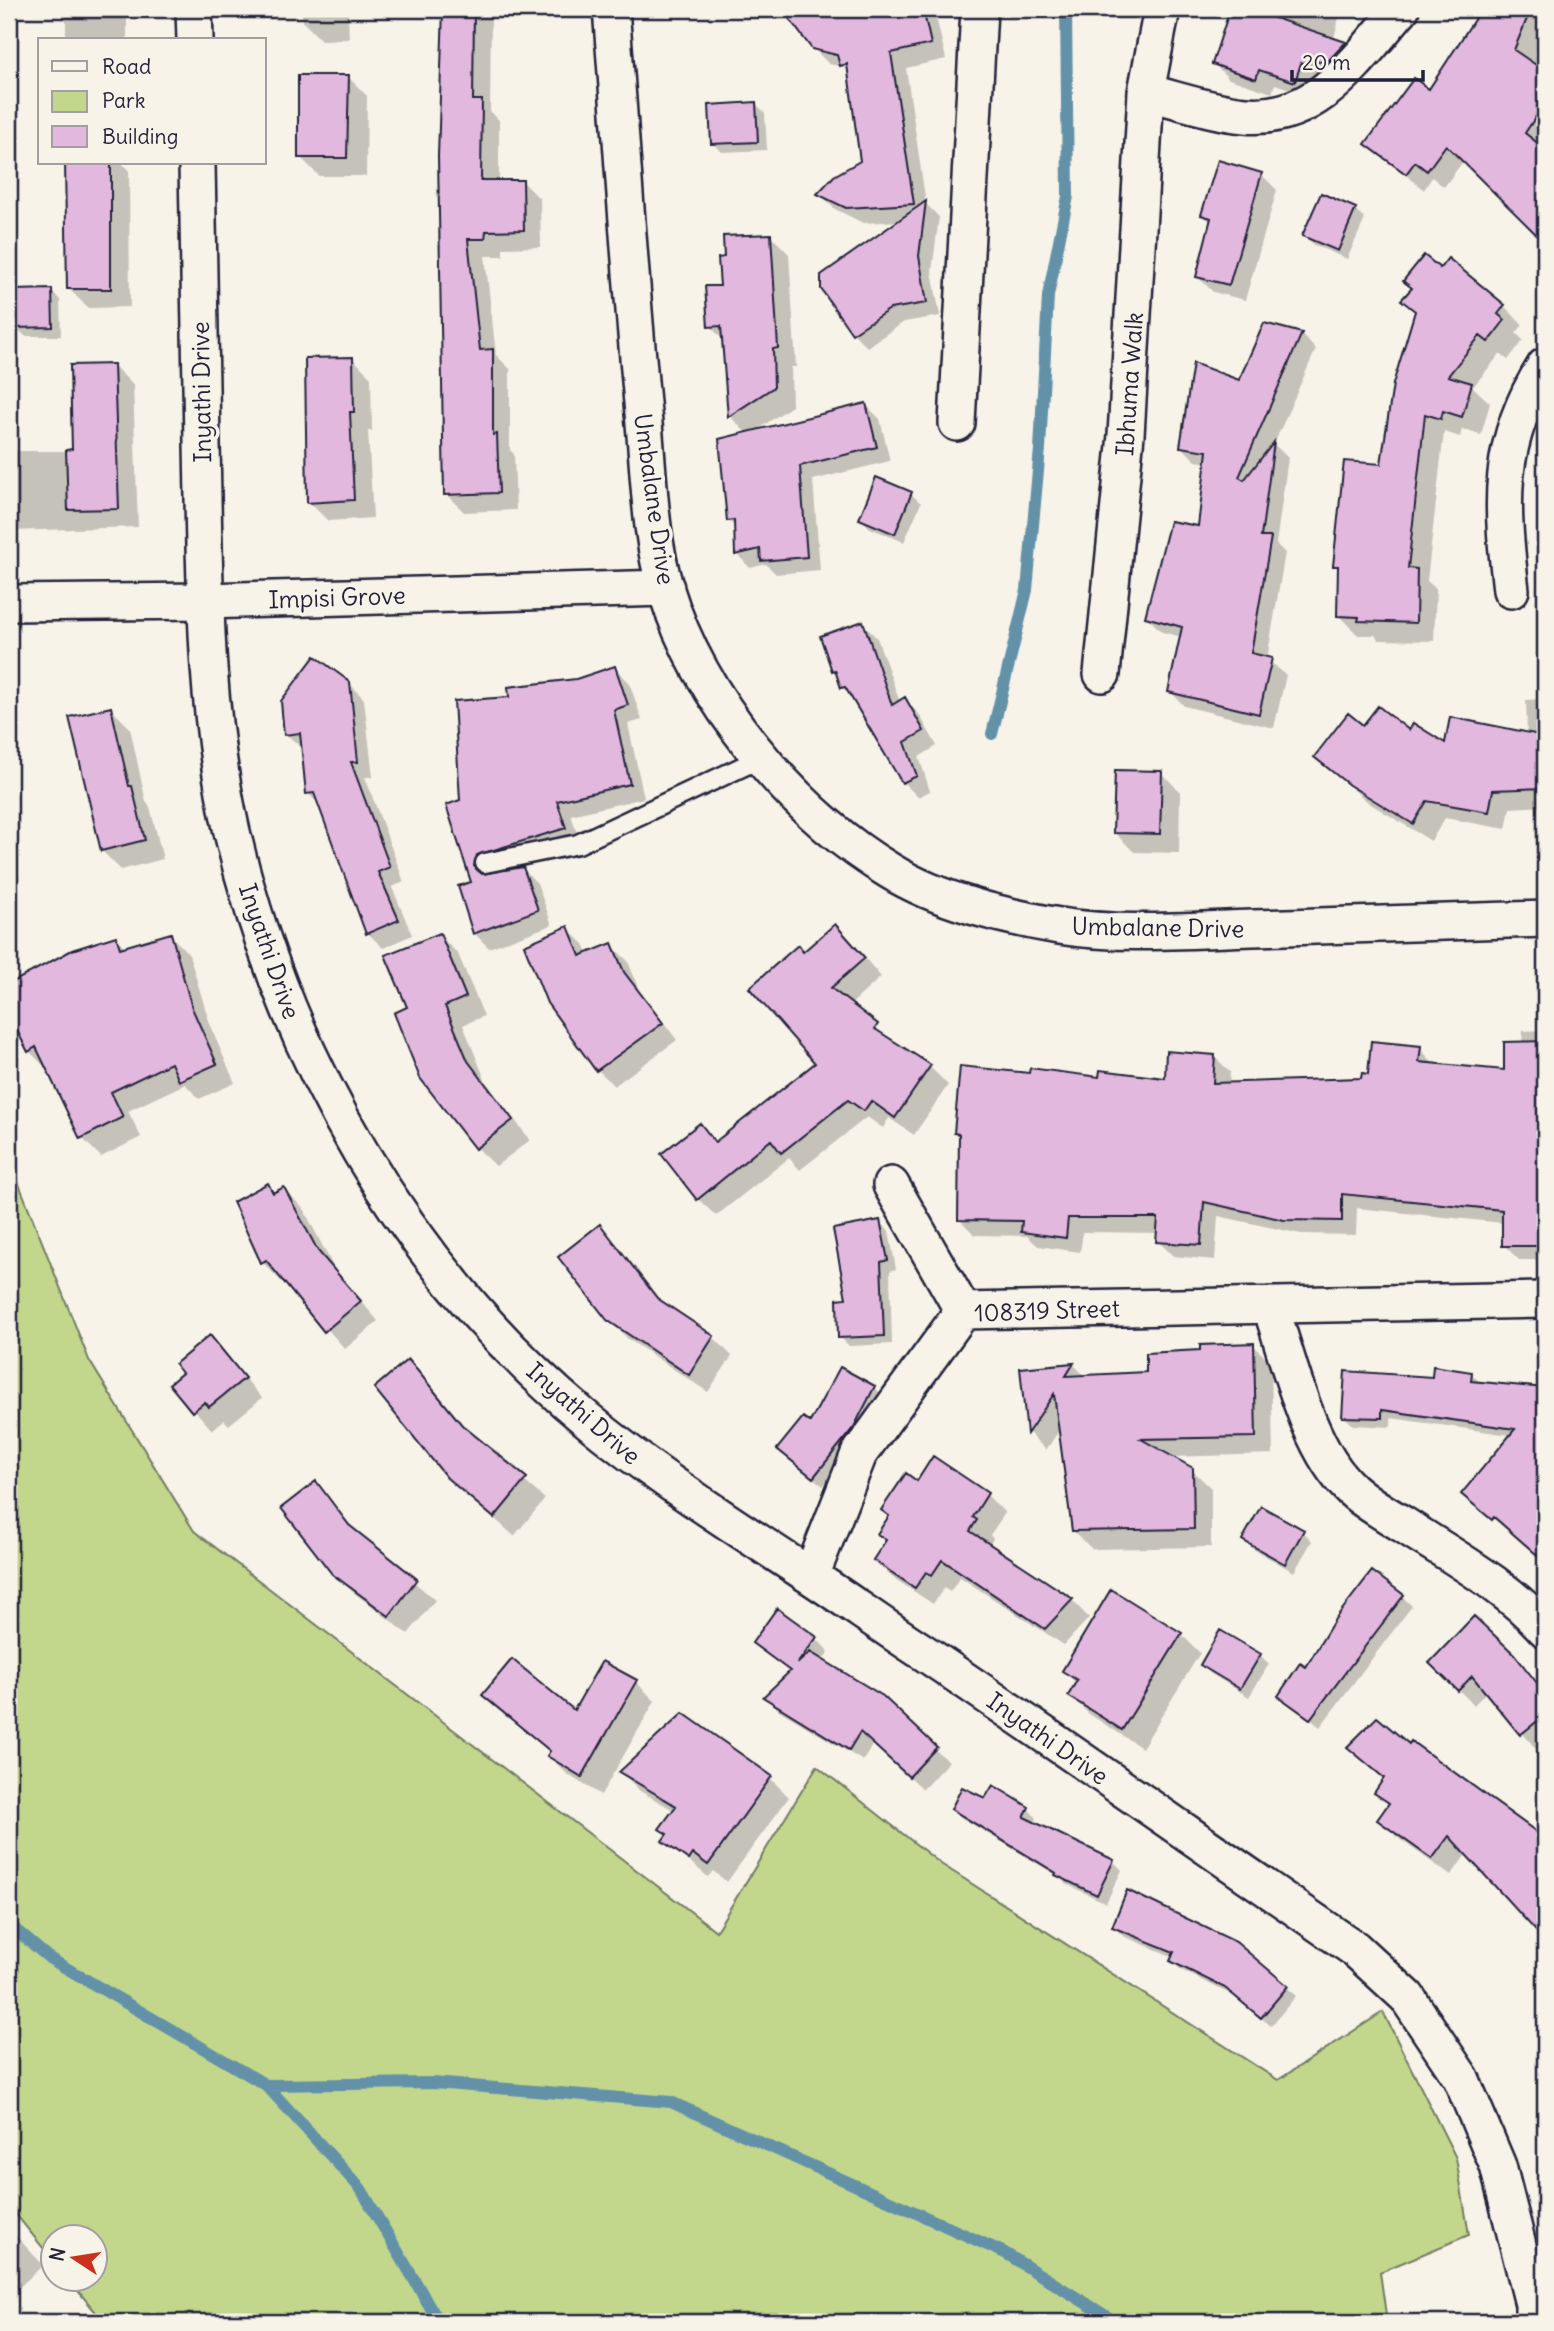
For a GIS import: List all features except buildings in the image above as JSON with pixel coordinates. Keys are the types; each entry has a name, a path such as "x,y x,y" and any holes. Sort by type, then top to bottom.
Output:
{"street":[{"path":"194,9 195,38"},
{"name":"Umbalane Drive","path":"611,9 642,397 655,531 666,588 685,639 717,698 797,796 842,838 892,873 953,900 1009,916 1063,926 1133,932 1545,919"},
{"path":"957,423 979,9"},
{"name":"Ibhuma Walk","path":"1102,674 1126,435 1146,92 1162,9"},
{"path":"1146,92 1243,115 1286,114 1307,105 1342,76 1401,9"},
{"name":"Inyathi Drive","path":"197,164 205,601 216,745 232,830 254,913 282,995 317,1074 359,1150 436,1261 517,1354 580,1414 647,1468 811,1576 1355,1949 1407,1997 1461,2078 1498,2166 1533,2304 1533,2322"},
{"path":"1511,590 1503,517 1506,458 1523,405 1545,366"},
{"name":"Impisi Grove","path":"9,603 205,601 666,588"},
{"path":"891,1185 963,1311"},
{"name":"108319 Street","path":"811,1576 859,1454 963,1311 1545,1300"},
{"path":"1270,1305 1311,1425 1327,1457 1350,1488 1495,1584 1530,1611 1545,1629"}],"lane":[{"path":"485,863 578,844 763,757"}],"green space":[{"path":"9,1159 89,1360 194,1531 716,1931 817,1766 941,1864 1278,2080 1383,2012 1456,2158 1469,2235 1380,2272 1387,2322 104,2322 79,2292 108,2292 108,2222 38,2222 38,2242 9,2206"}],"waterway":[{"path":"992,734 1027,590 1040,449 1048,296 1068,196 1066,9"},
{"path":"9,1924 49,1958 266,2085 361,2189 439,2322"},
{"path":"266,2085 433,2083 671,2102 1005,2253 1116,2322"}]}
